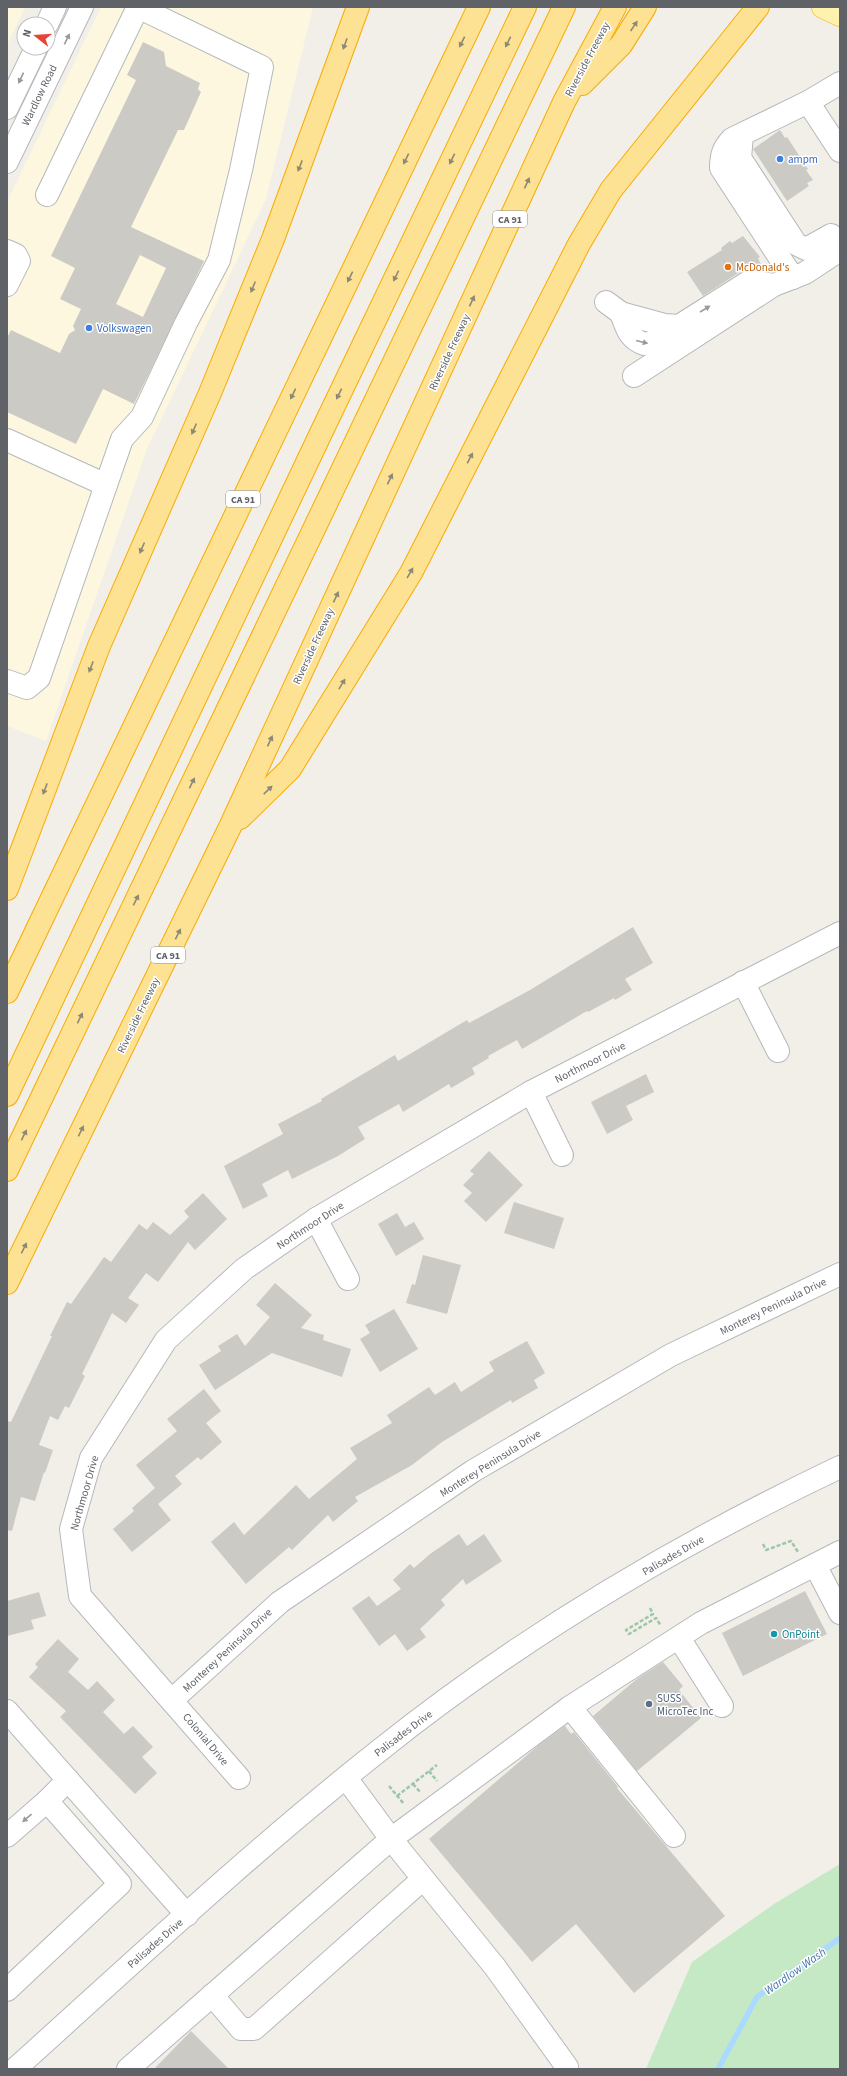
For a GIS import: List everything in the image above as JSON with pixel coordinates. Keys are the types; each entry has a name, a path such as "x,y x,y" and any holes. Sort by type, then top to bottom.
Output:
{"highway":[{"path":"7,889 99,646 210,393 273,239 358,7"},
{"name":"CA 91","path":"7,992 479,7"},
{"path":"7,1095 324,425 525,7"},
{"path":"7,1170 564,7"},
{"name":"Riverside Freeway","path":"7,1283 230,827 564,102 615,7"},
{"path":"564,102 621,45 646,7"},
{"path":"230,827 290,769 411,573 579,244 611,190 758,7"}],"main road":[{"path":"823,7 840,15"}],"street":[{"name":"Wardlow Road","path":"7,162 82,7"},
{"path":"7,681 27,688 39,678 122,439 142,417 186,323 219,260 241,170 262,67 138,7 47,195"},
{"name":"Wardlow Road","path":"7,108 32,56"},
{"path":"784,281 721,168 721,157 726,145 742,135 808,102 840,83"},
{"path":"808,102 840,151"},
{"path":"742,135 740,158 796,244 806,249 836,242"},
{"path":"634,376 784,281 805,273 836,242"},
{"path":"7,251 16,255 19,261 7,285"},
{"path":"613,308 665,325 679,326 750,281 784,281"},
{"path":"7,440 106,485"},
{"name":"Northmoor Drive","path":"172,1700 80,1596 71,1529 91,1458 166,1340 244,1269 316,1219 531,1092 743,982 840,934"},
{"path":"743,982 778,1051"},
{"path":"531,1092 562,1156"},
{"path":"316,1219 348,1279"},
{"name":"Monterey Peninsula Drive","path":"172,1700 280,1602 473,1471 672,1355 840,1274"},
{"name":"Palisades Drive","path":"15,2069 286,1827 381,1749 466,1686 537,1637 605,1594 762,1506 840,1467"},
{"path":"128,2069 391,1839 570,1707 701,1623 840,1552"},
{"path":"815,1565 840,1614"},
{"path":"679,1638 722,1706"},
{"name":"Colonial Drive","path":"172,1700 239,1778"},
{"path":"570,1707 674,1836"},
{"path":"7,1711 187,1915"},
{"path":"346,1778 391,1839 495,1967 567,2067"},
{"path":"7,1836 47,1801 68,1780"},
{"path":"7,1990 120,1884 47,1801"},
{"path":"212,1995 241,2029 254,2029 424,1879"}],"path":[{"path":"763,1544 766,1550 791,1541 795,1547"},
{"path":"650,1608 653,1614 626,1630 629,1634 656,1618 659,1623"},
{"path":"389,1786 398,1798 437,1765"},
{"path":"429,1772 440,1784"},
{"path":"414,1784 424,1797"}],"shaded area":[{"path":"7,7 25,7 21,16 16,16 16,26 7,45"},
{"path":"101,7 313,7 266,199 147,449 46,741 7,726 7,202"}],"green space":[{"path":"840,1864 840,2069 646,2069 692,1962 774,1904"}],"building":[{"path":"143,42 164,52 166,66 200,83 198,89 201,92 184,130 178,130 131,227 204,261 134,404 103,389 76,444 7,412 7,338 11,330 60,353 69,334 75,330 73,326 81,309 60,299 75,268 51,256 136,80 127,75","holes":["140,255 166,268 143,317 116,304"]},
{"name":"ampm","path":"780,130 785,138 787,137 808,169 806,170 813,180 807,183 809,186 787,201 753,149"},
{"name":"McDonald's","path":"743,236 760,257 758,258 763,269 743,270 703,296 687,272 722,250 721,248 730,241 732,243"},
{"path":"633,927 653,963 625,979 632,990 615,1000 614,998 588,1012 587,1011 522,1049 517,1040 488,1056 489,1058 472,1068 475,1074 451,1088 449,1084 403,1112 399,1104 358,1127 365,1139 338,1156 292,1179 288,1170 262,1184 268,1196 243,1209 224,1166 283,1134 278,1124 322,1101 321,1099 395,1055 398,1061 467,1020 469,1023 530,990"},
{"path":"646,1074 654,1092 626,1106 633,1120 607,1134 591,1102"},
{"path":"489,1151 523,1185 486,1222 464,1201 472,1193 463,1185 474,1174 470,1171"},
{"path":"203,1193 227,1219 195,1250 188,1242 158,1282 146,1273 128,1298 139,1305 126,1323 112,1313 82,1374 85,1376 69,1408 65,1406 58,1420 50,1416 39,1445 53,1450 35,1501 21,1497 12,1531 7,1530 7,1421 11,1422 67,1302 71,1304 104,1257 111,1262 139,1224 147,1230 153,1222 170,1235 189,1217 184,1211"},
{"path":"514,1202 564,1218 554,1249 504,1233"},
{"path":"397,1213 405,1227 414,1222 424,1239 396,1256 378,1224"},
{"path":"423,1255 461,1265 447,1314 406,1303 412,1284 415,1285"},
{"path":"275,1283 312,1315 301,1328 324,1335 323,1340 351,1349 342,1377 272,1353 215,1390 199,1365 221,1351 218,1346 237,1334 245,1346 270,1317 256,1305"},
{"path":"394,1309 418,1349 380,1372 360,1339 370,1333 365,1325"},
{"path":"527,1341 545,1373 534,1380 538,1388 512,1403 511,1400 442,1442 412,1465 355,1497 358,1501 333,1522 328,1515 292,1550 289,1547 246,1584 211,1542 234,1522 244,1535 296,1485 309,1499 357,1459 350,1448 392,1423 387,1415 429,1387 435,1395 455,1382 461,1392 494,1371 489,1362"},
{"path":"204,1389 221,1411 206,1423 222,1442 201,1460 198,1457 175,1476 182,1484 158,1504 171,1520 132,1552 113,1529 134,1511 132,1508 155,1488 136,1465 177,1431 167,1419"},
{"path":"459,1534 467,1546 484,1534 502,1561 466,1585 463,1579 441,1600 445,1605 420,1629 426,1637 407,1651 395,1634 379,1646 352,1608 369,1596 377,1606 401,1589 393,1580 410,1564 414,1568 430,1554"},
{"name":"OnPoint","path":"805,1591 827,1634 743,1676 722,1633"},
{"path":"39,1592 46,1616 31,1620 34,1629 7,1636 7,1601"},
{"path":"58,1639 79,1659 68,1672 88,1690 97,1681 115,1700 103,1712 124,1734 133,1726 153,1747 142,1757 157,1773 135,1794 60,1717 66,1711 29,1677 38,1667 35,1664"},
{"name":"SUSS MicroTec Inc","path":"663,1662 683,1686 679,1690 701,1718 637,1771 593,1716 638,1678"},
{"path":"565,1726 571,1734 574,1732 618,1787 617,1788 725,1916 634,1993 576,1924 532,1962 429,1839 540,1744"},
{"path":"191,2031 229,2069 154,2069"}],"waterway":[{"name":"Wardlow Wash","path":"718,2069 757,1997 840,1938"}],"place":[{"name":"ampm","path":"780,159"},
{"name":"McDonald's","path":"728,267"},
{"name":"Volkswagen","path":"89,328"},
{"name":"OnPoint","path":"774,1634"},
{"name":"SUSS MicroTec Inc","path":"649,1704"}]}
